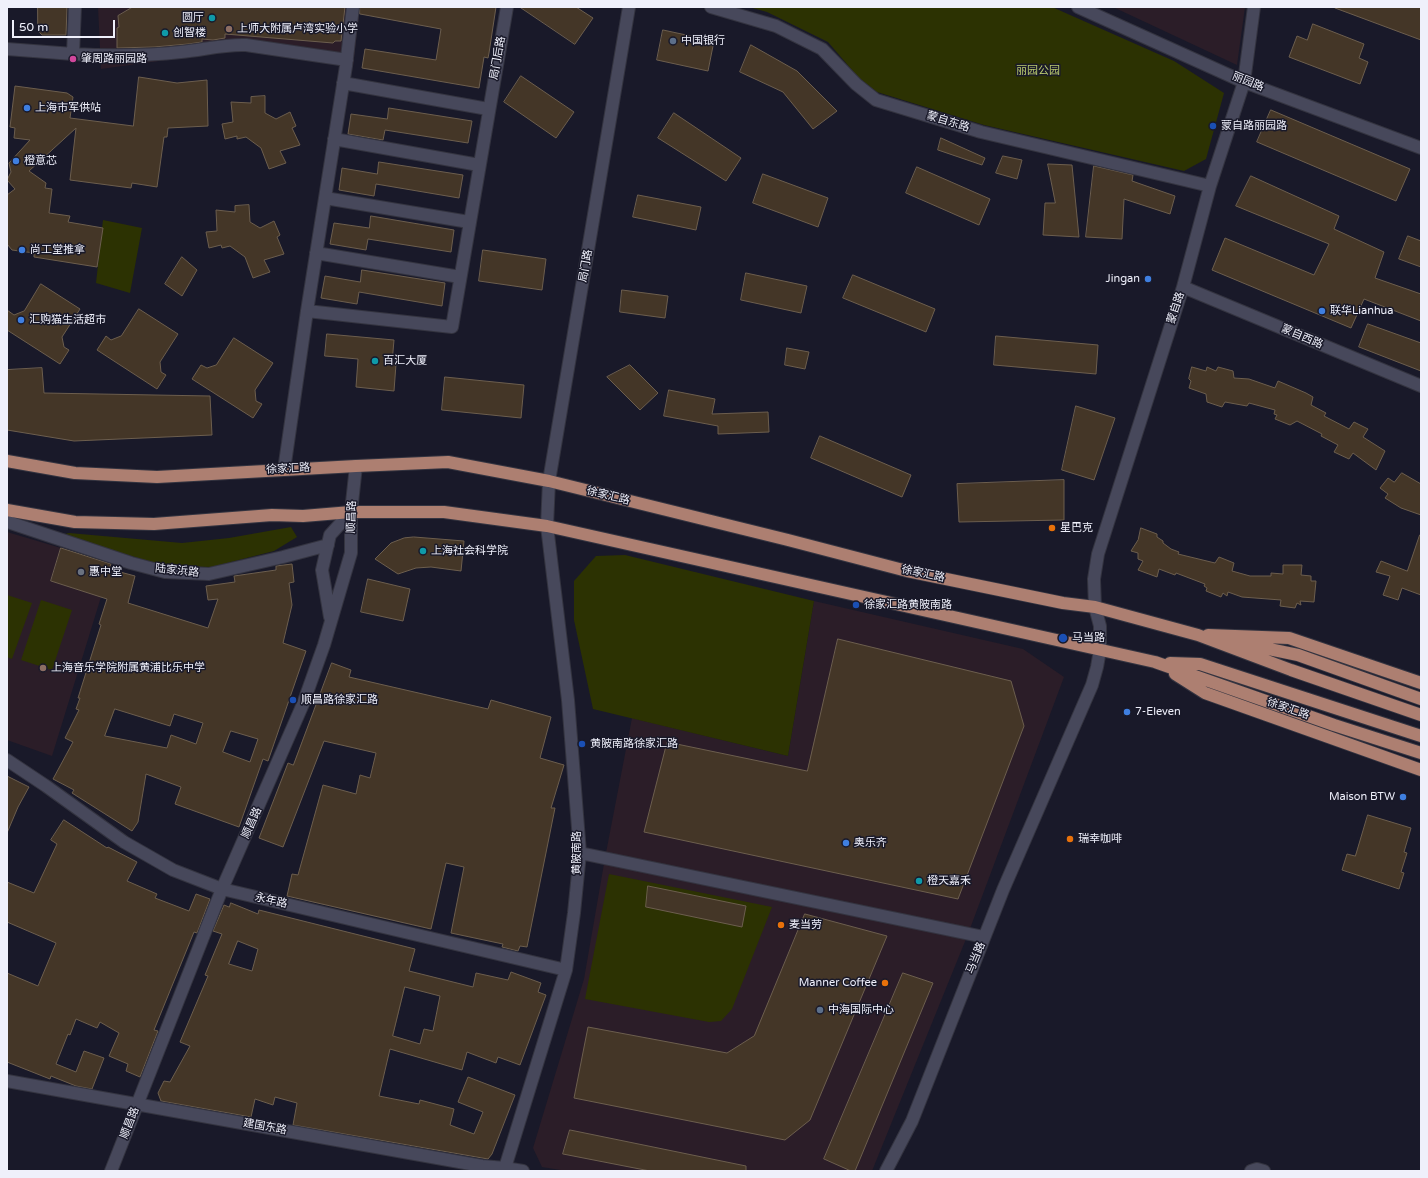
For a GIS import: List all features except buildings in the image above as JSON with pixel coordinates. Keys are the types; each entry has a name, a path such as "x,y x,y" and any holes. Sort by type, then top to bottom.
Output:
{"main road":[{"name":"徐家汇路","path":"7,461 75,474 157,477 448,462 550,481 907,571 1064,603 1095,607 1198,635 1292,670 1421,715"},
{"name":"徐家汇路","path":"7,510 75,522 154,524 272,515 303,516 351,512 444,512 547,526 1155,662 1421,754"},
{"name":"徐家汇路","path":"1198,635 1289,638 1421,683"},
{"path":"1198,635 1298,655 1421,699"},
{"name":"徐家汇路","path":"1155,662 1200,664 1421,736"},
{"path":"1155,662 1205,693 1421,770"}],"street":[{"path":"73,54 75,7"},
{"path":"284,470 307,311 346,63 353,7"},
{"name":"局门后路","path":"307,311 452,327 488,109 507,7"},
{"name":"局门路","path":"547,526 550,481 629,7"},
{"name":"蒙自东路","path":"711,7 776,26 822,49 856,84 876,100 981,132 1210,186"},
{"name":"丽园路","path":"1078,7 1244,82 1421,148"},
{"name":"蒙自路","path":"1095,607 1094,579 1098,554 1183,287 1210,186 1244,82 1254,7"},
{"path":"7,49 73,54 141,56 234,45 246,45 346,63"},
{"path":"343,83 488,109"},
{"path":"334,139 479,165"},
{"path":"325,198 469,222"},
{"path":"316,253 460,277"},
{"name":"蒙自西路","path":"1183,287 1421,386"},
{"name":"顺昌路","path":"111,1171 222,889 303,704 324,645 351,553 351,512 356,466"},
{"path":"331,621 322,570 330,535 351,512"},
{"name":"陆家浜路","path":"7,520 11,523 131,563 165,572 209,574 328,545"},
{"name":"黄陂南路","path":"504,1169 566,970 580,853 568,700 547,526"},
{"name":"马当路","path":"886,1171 912,1121 1003,890 1092,685 1100,650 1100,626 1095,607"},
{"name":"永年路","path":"7,760 124,842 173,870 222,889 566,970"},
{"path":"580,853 984,937"},
{"name":"建国东路","path":"7,1081 482,1166 523,1171"},
{"path":"1251,1171 1257,1169 1264,1171"}],"shaded area":[{"name":"上师大附属卢湾实验小学","path":"98,7 360,7 353,67 238,50 101,69"},
{"path":"1113,7 1245,7 1237,65"},
{"name":"上海音乐学院附属黄浦比乐中学","path":"7,532 61,548 51,581 101,597 52,756 7,740"},
{"path":"814,601 1023,649 1064,677 968,934 872,1171 567,1171 542,1167 533,1148 584,979 605,858 632,718 788,756"}],"green space":[{"name":"丽园公园","path":"749,7 1052,7 1174,61 1224,93 1206,159 1184,171 984,125 877,92 858,77 828,42 767,12"},
{"path":"103,220 142,228 130,293 96,283"},
{"path":"291,527 297,537 274,551 211,567 165,566 61,535 69,533 182,543 229,538"},
{"path":"625,555 814,601 788,756 593,709 574,620 574,581 596,556"},
{"path":"7,595 32,603 12,659 7,657"},
{"path":"41,600 72,610 52,670 21,660"},
{"path":"609,874 772,907 732,1009 721,1021 709,1022 585,999"}],"place":[{"name":"圆厅","path":"212,18"},
{"name":"上师大附属卢湾实验小学","path":"229,29"},
{"name":"创智楼","path":"165,33"},
{"name":"中国银行","path":"673,41"},
{"name":"肇周路丽园路","path":"73,59"},
{"name":"上海市军供站","path":"27,108"},
{"name":"蒙自路丽园路","path":"1213,126"},
{"name":"橙意芯","path":"16,161"},
{"name":"尚工堂推拿","path":"22,250"},
{"name":"Jingan","path":"1148,279"},
{"name":"联华Lianhua","path":"1322,311"},
{"name":"汇购猫生活超市","path":"21,320"},
{"name":"百汇大厦","path":"375,361"},
{"name":"星巴克","path":"1052,528"},
{"name":"上海社会科学院","path":"423,551"},
{"name":"惠中堂","path":"81,572"},
{"name":"徐家汇路黄陂南路","path":"856,605"},
{"name":"马当路","path":"1063,638"},
{"name":"上海音乐学院附属黄浦比乐中学","path":"43,668"},
{"name":"顺昌路徐家汇路","path":"293,700"},
{"name":"7-Eleven","path":"1127,712"},
{"name":"黄陂南路徐家汇路","path":"582,744"},
{"name":"Maison BTW","path":"1403,797"},
{"name":"瑞幸咖啡","path":"1070,839"},
{"name":"奥乐齐","path":"846,843"},
{"name":"橙天嘉禾","path":"919,881"},
{"name":"麦当劳","path":"781,925"},
{"name":"Manner Coffee","path":"885,983"},
{"name":"中海国际中心","path":"820,1010"}]}
